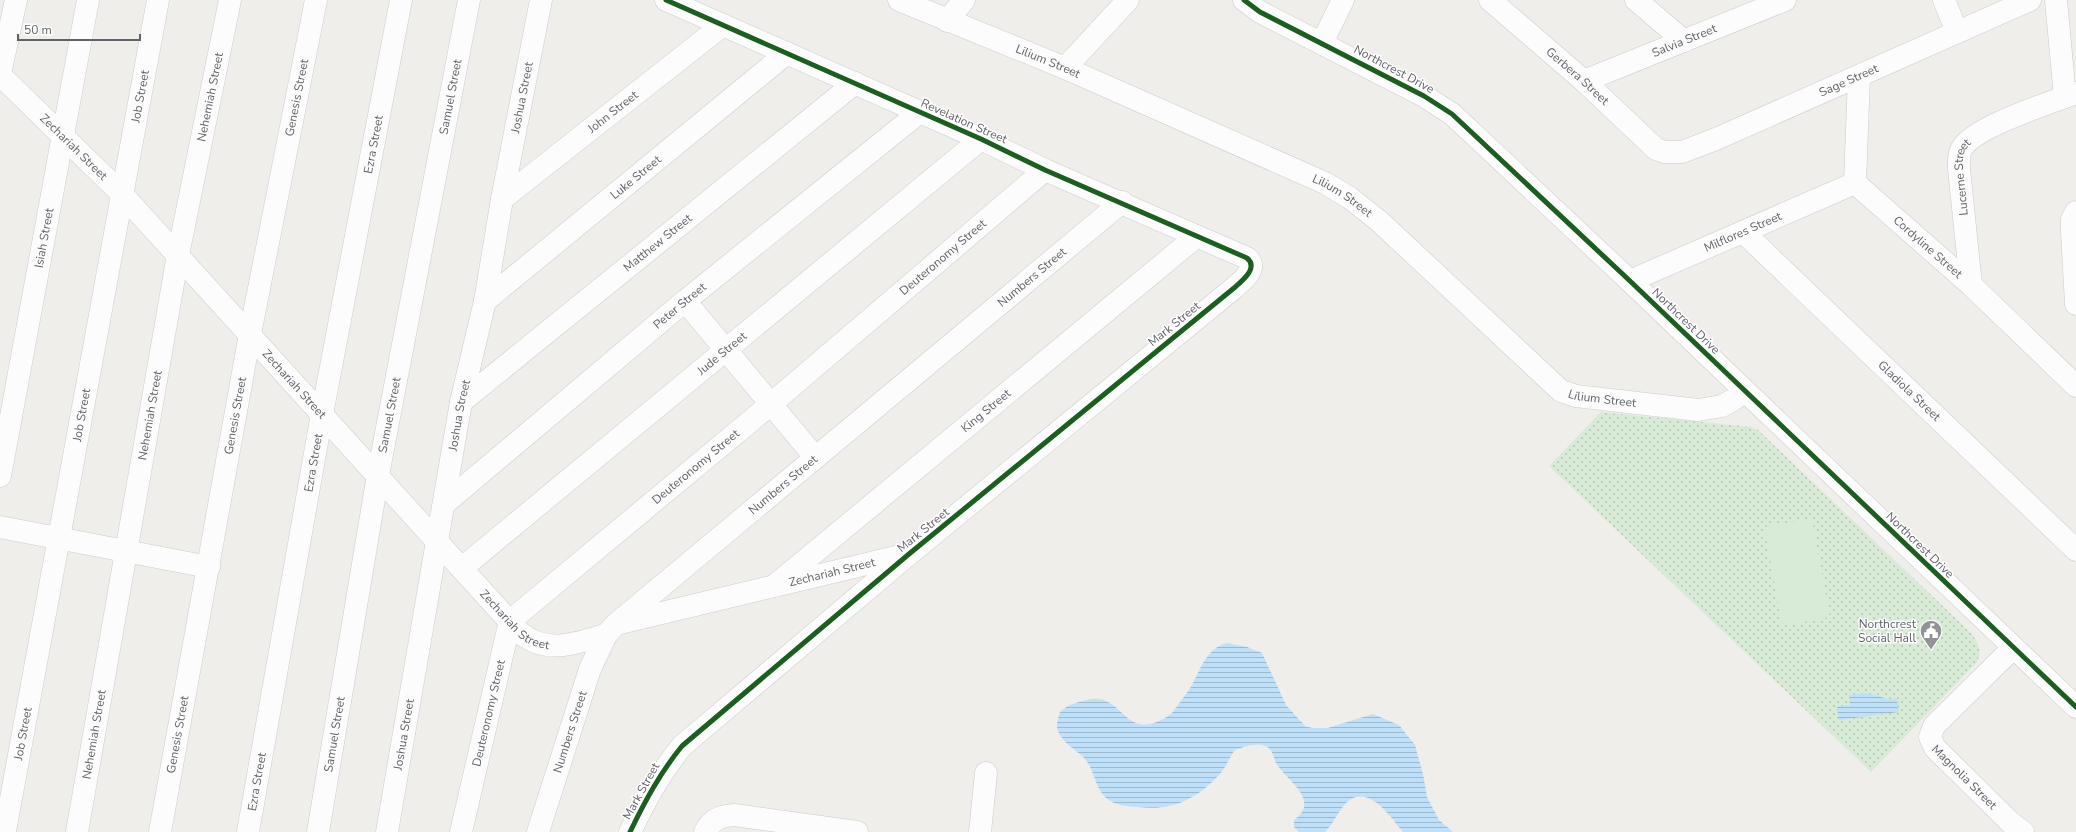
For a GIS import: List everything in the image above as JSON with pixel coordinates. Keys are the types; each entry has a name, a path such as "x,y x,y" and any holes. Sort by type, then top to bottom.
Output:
{"street":[{"path":"0,75 16,0"},
{"name":"Isiah Street","path":"0,476 88,0"},
{"name":"Job Street","path":"5,831 121,193 158,0"},
{"name":"Nehemiah Street","path":"77,832 178,255 230,0"},
{"name":"Genesis Street","path":"160,832 250,334 316,0"},
{"name":"Ezra Street","path":"248,832 322,414 401,0"},
{"name":"Samuel Street","path":"318,832 378,475 469,0"},
{"name":"Joshua Street","path":"386,832 438,541 461,402 485,301 502,199 541,0"},
{"name":"Revelation Street","path":"666,0 1247,258 1251,263"},
{"name":"Lilium Street","path":"900,0 947,21 1065,68 1325,183 1350,198 1379,221 1561,391 1576,396 1698,410 1722,406 1734,400 1745,391"},
{"path":"947,21 964,0"},
{"path":"1065,68 1128,0"},
{"name":"Northcrest Drive","path":"1244,0 1260,12 1424,96 1452,114 1630,281 2076,707"},
{"path":"1322,43 1343,0"},
{"name":"Gerbera Street","path":"1490,0 1584,81 1656,148 1665,152"},
{"path":"1636,0 1684,40"},
{"name":"Salvia Street","path":"1584,81 1785,0"},
{"path":"1944,0 1957,32"},
{"name":"Sage Street","path":"1665,152 1675,153 1689,150 2030,0"},
{"path":"2056,0 2070,95"},
{"name":"John Street","path":"502,199 723,25"},
{"name":"Luke Street","path":"485,301 787,53"},
{"name":"Zechariah Street","path":"0,75 121,193 510,621 529,640 542,645 570,645 611,629 774,586 909,554"},
{"path":"1855,183 1859,76"},
{"name":"Matthew Street","path":"461,402 855,83"},
{"name":"Lucerne Street","path":"1971,285 1959,169 1961,149 1969,141 1990,127 2070,95"},
{"name":"Peter Street","path":"444,504 685,301 920,112"},
{"name":"Jude Street","path":"462,568 981,139"},
{"name":"Deuteronomy Street","path":"461,832 510,621 771,404 1046,170"},
{"name":"Milflores Street","path":"1630,281 1855,183"},
{"name":"Cordyline Street","path":"1855,183 1971,285 2076,386"},
{"name":"Numbers Street","path":"538,832 590,669 611,629 1122,202"},
{"path":"2076,212 2072,220 2072,231 2076,304"},
{"name":"Gladiola Street","path":"1743,232 2076,550"},
{"name":"King Street","path":"774,586 1197,236"},
{"name":"Mark Street","path":"630,832 653,786 682,746 909,554 1234,288 1249,273 1251,263"},
{"path":"685,301 815,457"},
{"path":"0,527 209,567"},
{"name":"Magnolia Street","path":"2013,648 1934,726 1930,737 1935,748 2010,822 2023,832"},
{"path":"980,832 986,773"},
{"path":"705,832 713,820 726,815 734,814 785,827 857,832"}],"green space":[{"path":"1601,412 1751,427 1758,430 1972,634 1979,648 1977,662 1871,772 1549,466"},
{"path":"1812,518 1830,617 1782,626 1764,527"}],"water":[{"path":"1227,643 1247,647 1262,653 1286,705 1305,726 1312,728 1328,728 1373,714 1399,725 1415,745 1423,774 1427,797 1439,820 1453,832 1403,832 1386,811 1371,799 1355,797 1347,802 1341,809 1325,832 1299,832 1294,827 1294,820 1301,813 1304,806 1304,799 1300,792 1276,764 1272,752 1268,747 1261,745 1250,745 1235,750 1221,773 1210,784 1192,797 1182,802 1150,808 1122,805 1107,799 1097,785 1091,769 1085,759 1061,737 1058,732 1057,726 1060,712 1074,703 1097,699 1107,702 1132,721 1141,724 1153,723 1172,713 1190,688 1205,660 1214,649"},
{"path":"1866,693 1888,699 1897,699 1899,712 1839,720 1837,707 1850,705 1849,695"}],"cycle path":[{"path":"630,832 653,788 682,746 909,554 1234,288 1248,274 1251,266 1247,258 1045,170 981,139 666,0"},
{"path":"1244,0 1260,12 1424,96 1452,114 1630,281 2076,707"}],"place":[{"name":"Northcrest Social Hall","path":"1931,650"}]}
